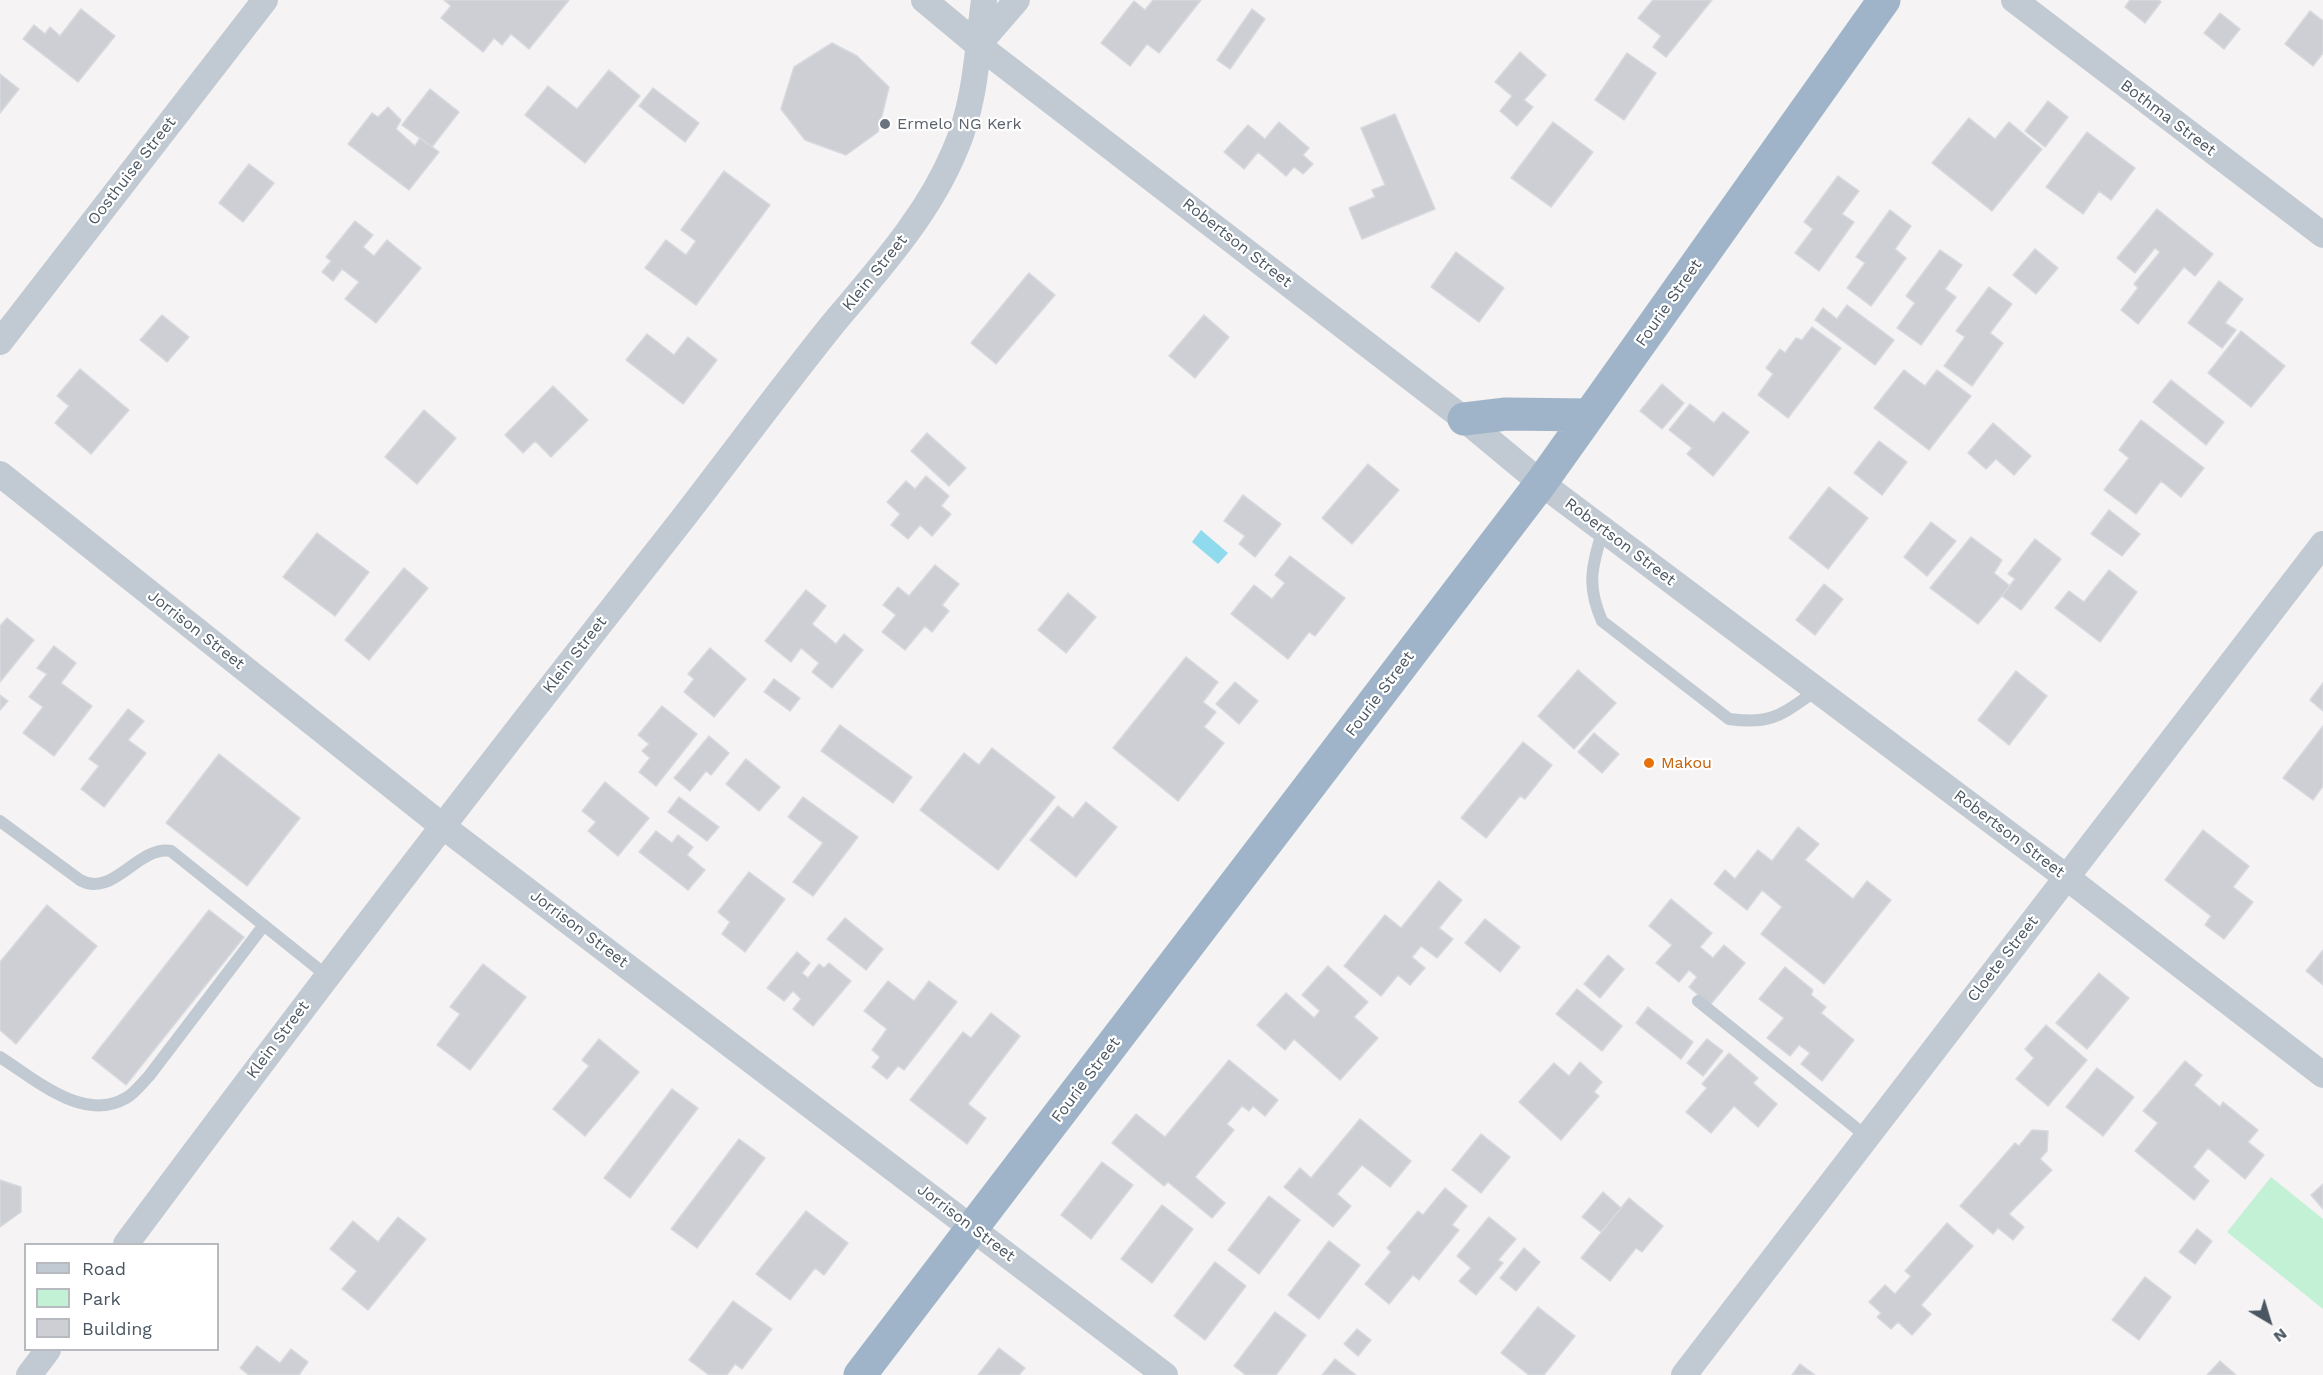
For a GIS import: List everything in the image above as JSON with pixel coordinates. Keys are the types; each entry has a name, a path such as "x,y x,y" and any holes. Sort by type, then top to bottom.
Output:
{"highway":[{"name":"Fourie Street","path":"860,1375 1541,483 1884,0"},
{"path":"1464,419 1506,414 1589,415"}],"street":[{"name":"Oosthuise Street","path":"0,342 264,0"},
{"name":"Robertson Street","path":"924,0 978,45 1464,419 1541,483 2066,877 2323,1075"},
{"name":"Klein Street","path":"127,1243 326,975 441,825 908,232 935,190 955,150 972,97 984,0"},
{"path":"978,45 1017,0"},
{"name":"Bothma Street","path":"2014,0 2323,235"},
{"name":"Jorrison Street","path":"0,474 441,825 1165,1375"},
{"name":"Cloete Street","path":"1684,1375 2323,544"},
{"path":"29,1375 47,1351"}],"lane":[{"path":"1603,530 1592,568 1592,598 1602,621 1729,719 1749,722 1775,719 1817,690"},
{"path":"0,821 80,880 92,885 107,881 152,852 171,851 326,975"},
{"path":"0,1057 72,1101 100,1106 127,1098 149,1076 264,925"},
{"path":"1698,1001 1866,1136"}],"green space":[{"path":"2271,1177 2323,1219 2323,1309 2227,1232"}],"water":[{"path":"1201,530 1228,553 1218,564 1192,542"}],"building":[{"path":"444,0 569,0 529,49 511,34 502,45 494,38 483,52 441,18 451,6"},
{"path":"1153,0 1201,0 1159,53 1147,44 1130,66 1101,43 1134,1 1145,10"},
{"path":"1653,0 1712,0 1666,57 1653,47 1661,36 1638,18"},
{"path":"2130,0 2159,0 2161,2 2145,23 2125,7"},
{"path":"81,9 115,36 78,82 23,39 34,25 45,34 50,27 60,36"},
{"path":"1252,9 1265,19 1230,69 1217,60"},
{"path":"2310,11 2323,21 2323,53 2313,66 2285,44"},
{"path":"2220,13 2240,29 2224,49 2204,33"},
{"path":"832,43 857,56 889,87 878,132 846,155 805,140 781,109 794,67"},
{"path":"1520,52 1546,75 1524,100 1533,107 1517,126 1500,111 1512,96 1495,82"},
{"path":"1627,53 1656,73 1624,120 1595,100"},
{"path":"609,70 640,96 585,163 525,115 548,86 577,109"},
{"path":"0,74 19,89 0,113"},
{"path":"653,88 699,123 685,142 639,106"},
{"path":"430,89 459,112 432,147 402,125"},
{"path":"2048,101 2068,117 2045,147 2025,131"},
{"path":"388,107 401,120 396,129 415,146 420,138 439,152 409,190 348,144 372,113 378,117"},
{"path":"1395,114 1435,209 1362,239 1349,208 1375,197 1372,190 1385,185 1361,128"},
{"path":"1969,118 1995,139 2009,122 2042,149 1992,211 1932,163"},
{"path":"1279,122 1309,148 1303,155 1313,164 1303,174 1294,167 1286,176 1258,152 1244,169 1224,152 1248,125 1265,139"},
{"path":"1553,122 1593,152 1551,207 1511,178"},
{"path":"2087,132 2135,168 2111,200 2099,191 2083,214 2046,187"},
{"path":"249,164 274,183 243,222 219,203"},
{"path":"724,171 770,205 696,305 645,268 666,240 686,255 696,241 681,230"},
{"path":"1838,176 1859,191 1842,214 1854,222 1819,271 1795,253 1813,229 1804,222"},
{"path":"2157,209 2213,254 2195,276 2184,267 2138,324 2121,310 2138,288 2134,284 2160,252 2155,248 2135,273 2117,258"},
{"path":"1890,210 1911,226 1895,249 1906,258 1871,306 1847,288 1865,263 1856,257"},
{"path":"355,221 373,235 363,247 374,256 387,240 421,268 376,323 345,299 359,282 342,269 333,281 322,272 331,261 326,257"},
{"path":"2035,249 2058,268 2036,294 2013,275"},
{"path":"1940,250 1962,265 1945,289 1956,297 1921,345 1897,328 1915,303 1906,296"},
{"path":"1456,252 1504,288 1479,322 1431,287"},
{"path":"1029,273 1055,295 996,364 971,343"},
{"path":"2219,281 2243,299 2225,323 2236,330 2222,348 2188,323"},
{"path":"1989,287 2012,304 1990,333 2003,343 1972,386 1944,366 1965,337 1956,331"},
{"path":"1847,305 1894,340 1875,365 1815,320 1823,308 1837,319"},
{"path":"162,315 189,337 167,362 140,340"},
{"path":"1204,315 1229,337 1195,378 1169,356"},
{"path":"1812,327 1841,348 1788,418 1758,395 1773,374 1766,368 1780,349 1785,353 1796,338 1802,340"},
{"path":"2241,331 2285,366 2251,407 2208,373"},
{"path":"647,334 674,355 688,337 717,360 683,404 626,360"},
{"path":"80,369 129,410 91,454 55,423 69,406 57,396"},
{"path":"1904,370 1925,386 1937,370 1971,396 1929,450 1874,408"},
{"path":"2171,380 2224,422 2206,445 2153,402"},
{"path":"1662,384 1684,403 1662,429 1640,411"},
{"path":"553,386 588,420 551,457 535,441 523,453 505,435"},
{"path":"1690,404 1714,423 1723,412 1749,432 1713,476 1687,454 1692,448 1669,430"},
{"path":"424,410 456,438 417,484 385,457"},
{"path":"2141,420 2204,468 2181,497 2161,481 2136,514 2104,490 2129,458 2119,450"},
{"path":"1993,423 2031,456 2014,475 1996,459 1986,469 1968,453"},
{"path":"927,433 966,468 949,486 911,451"},
{"path":"1879,441 1907,462 1882,495 1854,473"},
{"path":"1368,464 1399,490 1352,544 1322,518"},
{"path":"926,476 949,496 941,506 951,514 932,536 920,525 908,539 891,525 900,514 887,502 906,481 915,489"},
{"path":"1829,487 1868,518 1828,569 1789,538"},
{"path":"1243,495 1281,524 1255,557 1239,544 1245,536 1224,521"},
{"path":"2109,510 2140,534 2122,556 2091,534"},
{"path":"1931,522 1956,541 1927,576 1904,557"},
{"path":"317,533 369,572 335,616 283,577"},
{"path":"1971,537 2002,560 1994,573 2010,586 1978,624 1930,588"},
{"path":"2035,539 2061,559 2021,610 2002,596 2015,579 2008,574"},
{"path":"1290,556 1345,598 1315,636 1309,632 1288,659 1231,614 1254,585 1272,599 1285,583 1275,575"},
{"path":"935,565 959,584 942,605 949,611 932,632 925,626 905,650 882,632 896,615 883,605 898,587 909,596"},
{"path":"404,568 428,588 369,660 345,640"},
{"path":"2109,570 2137,592 2100,642 2055,608 2069,591 2084,602"},
{"path":"1824,584 1843,599 1815,635 1796,620"},
{"path":"806,590 826,606 812,624 836,644 844,634 863,650 832,688 812,672 819,663 801,648 791,662 765,641"},
{"path":"1068,593 1096,617 1066,653 1038,630"},
{"path":"7,618 34,640 0,682 0,626"},
{"path":"54,646 76,663 61,683 92,706 54,756 23,733 43,707 29,697 47,674 37,668"},
{"path":"710,648 746,679 714,717 684,692 694,679 688,674"},
{"path":"1186,657 1218,682 1203,702 1216,712 1204,727 1224,743 1178,801 1113,748"},
{"path":"1578,670 1616,703 1574,749 1538,716"},
{"path":"2016,671 2047,696 2009,745 1978,720"},
{"path":"774,679 800,698 790,711 764,692"},
{"path":"1235,682 1258,701 1239,724 1216,704"},
{"path":"2323,683 2323,711 2310,700"},
{"path":"0,695 8,701 0,710"},
{"path":"662,706 697,734 656,786 639,772 650,758 642,751 649,744 638,735"},
{"path":"128,709 144,721 128,740 146,753 104,807 81,789 99,766 89,759"},
{"path":"840,725 912,777 893,803 821,751"},
{"path":"2323,726 2323,786 2313,800 2283,778"},
{"path":"1594,733 1619,754 1602,773 1578,752"},
{"path":"709,736 729,753 711,775 706,771 690,791 674,778"},
{"path":"1523,742 1552,765 1525,799 1520,796 1486,838 1461,818"},
{"path":"992,748 1055,797 998,870 920,810 964,753 979,765"},
{"path":"219,754 300,818 247,886 166,823"},
{"path":"746,759 780,787 759,811 726,784"},
{"path":"605,782 649,818 618,856 588,831 596,822 582,811"},
{"path":"679,797 719,827 707,841 668,812"},
{"path":"803,797 858,837 813,896 793,882 823,843 788,817"},
{"path":"1086,802 1117,827 1076,877 1030,840 1058,806 1073,818"},
{"path":"1798,827 1819,844 1805,860 1853,899 1867,881 1891,900 1824,984 1761,934 1782,907 1762,890 1747,910 1714,884 1725,870 1735,879 1758,850 1772,861"},
{"path":"2203,830 2249,866 2233,887 2253,902 2224,939 2205,925 2211,916 2165,880"},
{"path":"656,831 672,843 678,835 693,847 687,855 705,870 688,890 639,852"},
{"path":"749,872 785,899 745,952 722,934 730,922 718,912"},
{"path":"1439,881 1462,900 1439,928 1453,939 1437,958 1421,946 1412,957 1425,968 1410,985 1398,975 1381,996 1344,966 1385,915 1401,928"},
{"path":"1671,899 1712,933 1700,947 1713,958 1724,945 1745,963 1710,1005 1689,987 1697,977 1689,970 1679,982 1656,963 1672,945 1649,926"},
{"path":"47,905 97,946 16,1044 0,1030 0,962"},
{"path":"209,910 244,937 126,1085 92,1058"},
{"path":"845,918 883,949 866,970 827,939"},
{"path":"1485,919 1520,947 1500,972 1465,943"},
{"path":"2323,950 2323,985 2306,971"},
{"path":"797,952 810,963 802,973 808,978 819,964 824,968 829,963 851,981 813,1026 793,1009 801,999 793,991 784,1001 767,988"},
{"path":"1608,955 1624,969 1600,998 1584,984"},
{"path":"483,964 526,997 470,1070 437,1045 460,1014 450,1007"},
{"path":"1328,966 1368,1002 1354,1017 1378,1038 1340,1080 1294,1039 1285,1050 1257,1025 1286,993 1314,1018 1320,1011 1302,995"},
{"path":"1785,967 1813,990 1811,995 1826,1007 1821,1013 1854,1040 1822,1081 1801,1064 1810,1053 1799,1045 1790,1056 1767,1038 1784,1018 1759,999"},
{"path":"2099,973 2129,998 2087,1049 2056,1023"},
{"path":"888,981 914,1001 929,981 957,1002 904,1070 898,1066 887,1079 872,1067 880,1057 872,1050 887,1029 864,1011"},
{"path":"1577,989 1622,1026 1602,1051 1556,1014"},
{"path":"1648,1007 1693,1042 1681,1059 1636,1023"},
{"path":"991,1013 1020,1036 968,1104 986,1118 967,1144 910,1100 963,1032 971,1038"},
{"path":"2046,1025 2087,1060 2048,1106 2016,1079 2034,1058 2025,1049"},
{"path":"599,1039 639,1072 585,1136 553,1109 589,1066 582,1060"},
{"path":"1707,1039 1723,1051 1703,1076 1687,1063"},
{"path":"1729,1053 1758,1078 1753,1083 1777,1104 1758,1127 1734,1106 1711,1133 1686,1112 1707,1088 1702,1084"},
{"path":"1229,1060 1278,1100 1265,1116 1253,1106 1249,1111 1242,1106 1227,1124 1234,1130 1195,1177 1225,1203 1212,1218 1168,1182 1164,1186 1112,1143 1136,1114 1165,1137"},
{"path":"2185,1061 2202,1075 2194,1085 2220,1107 2223,1102 2258,1130 2248,1142 2264,1155 2245,1179 2208,1148 2193,1167 2209,1181 2194,1200 2135,1151 2158,1123 2143,1111"},
{"path":"1580,1062 1602,1082 1594,1092 1599,1096 1561,1140 1519,1102 1554,1063 1569,1076"},
{"path":"2097,1068 2134,1097 2103,1136 2066,1107"},
{"path":"672,1089 698,1108 630,1198 604,1178"},
{"path":"1360,1119 1411,1161 1390,1187 1362,1165 1337,1194 1351,1206 1333,1227 1284,1187 1300,1168 1311,1178"},
{"path":"2032,1130 2048,1131 2047,1151 2040,1159 2052,1170 2009,1214 2024,1227 2013,1240 1998,1228 1993,1234 1960,1206 2015,1143 2019,1146"},
{"path":"1481,1134 1510,1157 1481,1193 1452,1170"},
{"path":"739,1139 765,1158 697,1248 671,1229"},
{"path":"1102,1162 1133,1185 1091,1239 1061,1215"},
{"path":"0,1180 21,1187 21,1212 0,1227"},
{"path":"2323,1184 2323,1209 2311,1195"},
{"path":"1445,1188 1467,1206 1452,1225 1459,1230 1419,1280 1413,1275 1389,1304 1365,1284 1391,1252 1387,1248 1418,1211 1423,1215"},
{"path":"1603,1192 1621,1208 1601,1232 1582,1217"},
{"path":"1269,1196 1300,1220 1259,1274 1228,1250"},
{"path":"1629,1198 1663,1226 1642,1252 1636,1248 1610,1281 1581,1258"},
{"path":"1162,1205 1193,1229 1152,1283 1121,1259"},
{"path":"806,1211 848,1243 824,1275 815,1268 790,1300 756,1274"},
{"path":"398,1217 426,1239 368,1310 342,1289 357,1271 330,1249 353,1221 378,1242"},
{"path":"1489,1217 1516,1239 1498,1260 1503,1263 1476,1295 1459,1281 1471,1268 1457,1256"},
{"path":"1947,1223 1973,1246 1921,1305 1931,1314 1912,1335 1898,1322 1891,1329 1877,1317 1881,1313 1869,1302 1885,1285 1895,1294 1911,1276 1905,1271"},
{"path":"2197,1229 2212,1241 2195,1264 2179,1252"},
{"path":"1329,1241 1360,1265 1319,1319 1288,1295"},
{"path":"1524,1248 1540,1262 1516,1291 1500,1278"},
{"path":"1215,1262 1246,1286 1205,1340 1174,1316"},
{"path":"2145,1277 2171,1297 2139,1340 2112,1320"},
{"path":"733,1301 772,1329 742,1369 735,1364 727,1375 709,1375 689,1360"},
{"path":"1538,1307 1575,1336 1544,1375 1529,1375 1501,1353"},
{"path":"1275,1312 1306,1335 1276,1375 1246,1375 1234,1366"},
{"path":"1357,1329 1371,1340 1358,1356 1344,1344"},
{"path":"257,1346 280,1363 291,1349 308,1362 299,1375 249,1375 240,1368"},
{"path":"999,1348 1025,1368 1019,1375 978,1375"},
{"path":"1335,1359 1356,1375 1322,1375"},
{"path":"2220,1361 2236,1375 2207,1375"},
{"path":"1800,1364 1815,1375 1792,1375"}],"place":[{"name":"Ermelo NG Kerk","path":"885,124"},
{"name":"Makou","path":"1649,763"}]}
